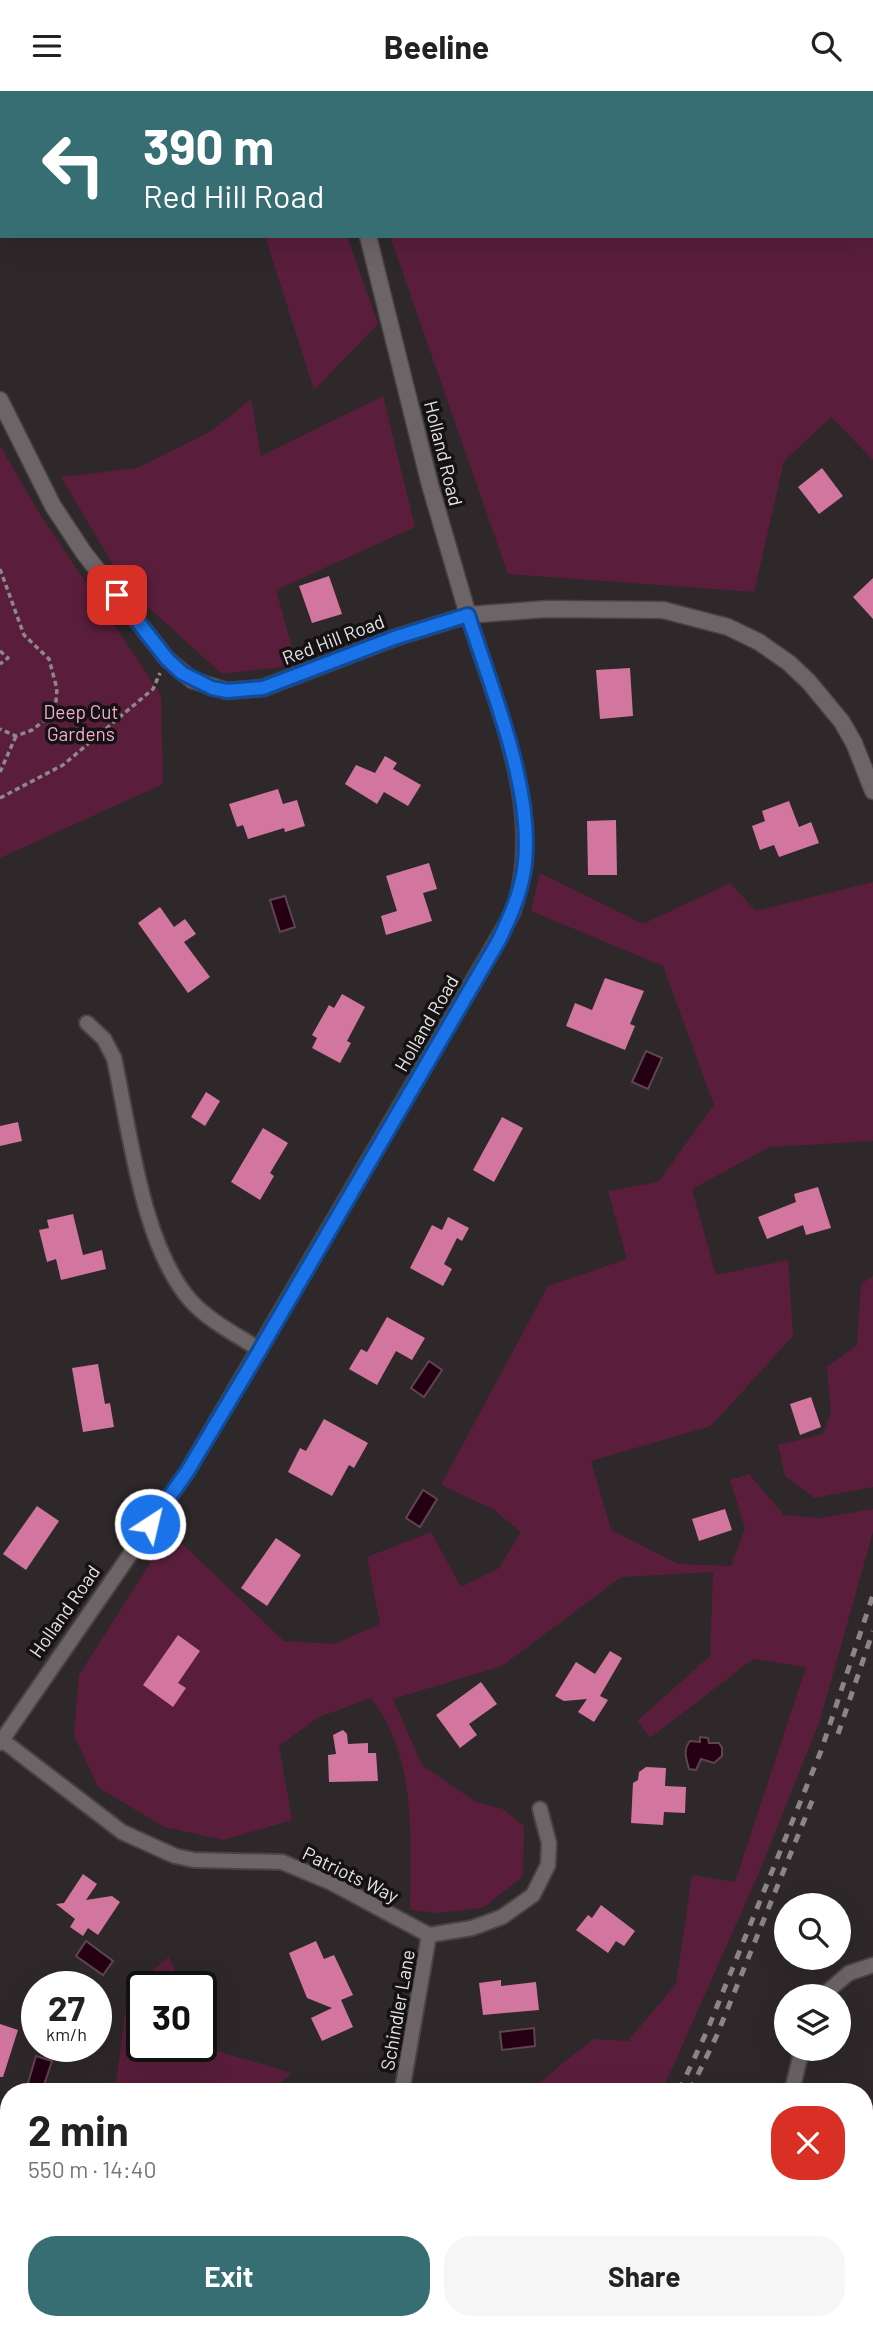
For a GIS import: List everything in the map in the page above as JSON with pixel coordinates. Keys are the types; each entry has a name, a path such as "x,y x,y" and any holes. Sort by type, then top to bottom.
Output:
{"street":[{"name":"Holland Road","path":"1,1742 187,1472 499,940 519,895 526,852 524,806 430,485 368,238"},
{"name":"Red Hill Road","path":"0,400 53,506 84,553 167,659 192,680 212,688 245,691 263,688 394,638 468,615 621,608 663,610 728,627 789,663 826,700 854,743 873,791"},
{"path":"86,1023 104,1039 114,1058 152,1231 165,1265 192,1303 260,1350"},
{"name":"Patriots Way","path":"1,1742 122,1832 175,1856 194,1860 282,1862 332,1883 429,1935"},
{"path":"429,1935 472,1928 492,1920 533,1895 548,1865 549,1843 540,1809"},
{"name":"Schindler Lane","path":"403,2083 429,1935"},
{"path":"836,1984 849,1973 873,1965"},
{"path":"794,2083 799,2061"}],"path":[{"path":"0,569 24,635 49,659 57,689 55,712 32,730 16,736 0,729"},
{"path":"0,651 8,658 0,664"},
{"path":"0,798 63,765 153,689 167,659"},
{"path":"0,772 16,736"}],"green space":[{"path":"266,238 348,238 378,324 314,390"},
{"path":"391,238 873,238 873,460 831,417 784,461 754,592 508,574"},
{"path":"383,396 415,527 276,590 297,665 222,674 127,588 61,477 137,468 210,432 251,399 261,456"},
{"name":"Deep Cut Gardens","path":"0,446 40,514 161,695 163,784 0,858"},
{"path":"540,873 643,924 730,883 756,911 873,882 873,1141 770,1147 692,1189 716,1275 788,1260 793,1336 711,1426 591,1461 611,1530 678,1564 731,1566 745,1528 730,1480 749,1474 784,1515 820,1518 873,1509 873,1532 820,1720 757,1877 666,2083 539,2083 593,2039 628,2041 676,1984 692,1875 735,1882 806,1667 753,1659 650,1738 637,1721 710,1656 713,1572 621,1577 502,1666 393,1699 422,1765 476,1802 503,1809 524,1826 523,1876 483,1908 439,1913 410,1910 410,1827 404,1773 386,1722 371,1698 319,1717 279,1746 292,1820 224,1840 164,1827 98,1787 74,1735 79,1675 170,1532 284,1641 334,1644 380,1624 367,1557 431,1532 461,1587 499,1568 521,1532 493,1509 441,1485 548,1286 627,1259 608,1191 658,1182 714,1105 663,966 531,911"},
{"path":"873,1276 873,1487 815,1498 785,1476 778,1445 823,1434 831,1412 827,1367 857,1345 861,1284"},
{"path":"169,1957 175,1971 151,1971"},
{"path":"126,2005 126,2062 217,2062 217,2051 292,2073 280,2083 116,2083"}],"shaded area":[{"path":"285,896 295,927 280,932 270,900"},
{"path":"646,1051 662,1058 648,1089 632,1082"},
{"path":"429,1361 442,1370 424,1397 411,1388"},
{"path":"423,1490 437,1499 420,1527 406,1518"},
{"path":"700,1737 708,1738 709,1743 719,1743 722,1756 714,1763 701,1759 696,1770 689,1769 686,1748 690,1741 700,1742"},
{"path":"86,1941 113,1961 106,1971 97,1971 76,1956"},
{"path":"534,2028 535,2046 502,2050 500,2032"},
{"path":"34,2062 52,2062 45,2083 28,2083"}],"building":[{"path":"822,468 843,496 819,514 798,487"},
{"path":"329,576 342,614 312,623 299,586"},
{"path":"873,578 873,619 853,597"},
{"path":"630,668 633,716 600,719 596,670"},
{"path":"385,756 397,763 393,769 421,785 408,806 384,792 377,804 345,784 356,765 375,773"},
{"path":"278,789 283,804 297,800 305,826 285,832 284,828 248,839 243,825 237,827 229,804"},
{"path":"789,801 799,827 811,822 819,843 779,857 774,845 760,850 752,826 765,821 762,811"},
{"path":"616,820 617,875 588,875 587,821"},
{"path":"429,863 437,889 423,893 432,921 386,935 381,916 397,911 386,876"},
{"path":"160,907 174,927 185,919 196,934 184,942 210,977 188,993 138,923"},
{"path":"605,978 644,991 630,1024 635,1026 625,1050 566,1026 575,1003 592,1010"},
{"path":"342,994 365,1007 347,1041 351,1043 340,1063 312,1048 317,1038 312,1035 329,1005 334,1008"},
{"path":"206,1092 220,1101 205,1126 191,1117"},
{"path":"502,1117 523,1128 494,1182 473,1170"},
{"path":"18,1122 22,1141 0,1146 0,1126"},
{"path":"263,1128 288,1143 270,1173 274,1176 260,1200 231,1182"},
{"path":"818,1187 831,1228 806,1235 803,1225 767,1239 758,1217 796,1202 794,1194"},
{"path":"73,1214 83,1255 102,1250 106,1269 61,1280 56,1259 47,1262 39,1230 49,1228 47,1220"},
{"path":"448,1217 469,1228 462,1241 457,1238 444,1264 452,1269 443,1286 410,1268 432,1225 442,1230"},
{"path":"387,1317 425,1338 412,1360 396,1351 377,1385 349,1369 361,1349 367,1352"},
{"path":"98,1364 105,1404 110,1403 114,1427 83,1432 72,1368"},
{"path":"811,1397 821,1427 800,1435 790,1404"},
{"path":"324,1419 368,1443 354,1468 349,1465 332,1496 288,1472 300,1448 306,1451"},
{"path":"37,1506 59,1521 26,1570 3,1554"},
{"path":"725,1509 732,1530 699,1541 692,1519"},
{"path":"276,1538 301,1555 267,1606 241,1588"},
{"path":"178,1635 200,1651 178,1683 186,1688 173,1707 143,1685"},
{"path":"610,1651 622,1658 600,1696 608,1700 594,1722 578,1712 587,1699 564,1701 555,1696 576,1662 595,1674"},
{"path":"481,1682 497,1704 469,1724 477,1735 460,1748 436,1715"},
{"path":"343,1730 347,1734 348,1744 368,1743 368,1753 376,1753 378,1781 329,1782 328,1755 336,1754 333,1735"},
{"path":"646,1767 666,1768 665,1786 686,1787 685,1813 664,1812 663,1825 631,1823 633,1783 638,1780 639,1772"},
{"path":"83,1874 97,1884 86,1900 112,1896 120,1902 98,1935 88,1928 83,1936 70,1927 75,1919 56,1904 64,1903"},
{"path":"601,1905 635,1931 624,1946 616,1941 608,1953 576,1930 588,1915 592,1918"},
{"path":"316,1941 324,1959 334,1955 353,1995 341,2000 353,2027 322,2041 311,2018 332,2008 307,1998 289,1953"},
{"path":"501,1980 501,1986 536,1982 539,2010 483,2015 479,1983"},
{"path":"0,2024 18,2030 3,2077 0,2077"}],"railway":[{"path":"683,2083 707,2031 821,1751 873,1595"},
{"path":"838,1734 873,1631"},
{"path":"694,2083 717,2035 814,1796"}],"route":[{"path":"117,595 167,659 182,673 212,688 227,691 263,688 394,638 468,615 515,770 524,806 526,830 524,871 519,895 499,940 254,1360 187,1472 150,1524"}]}
